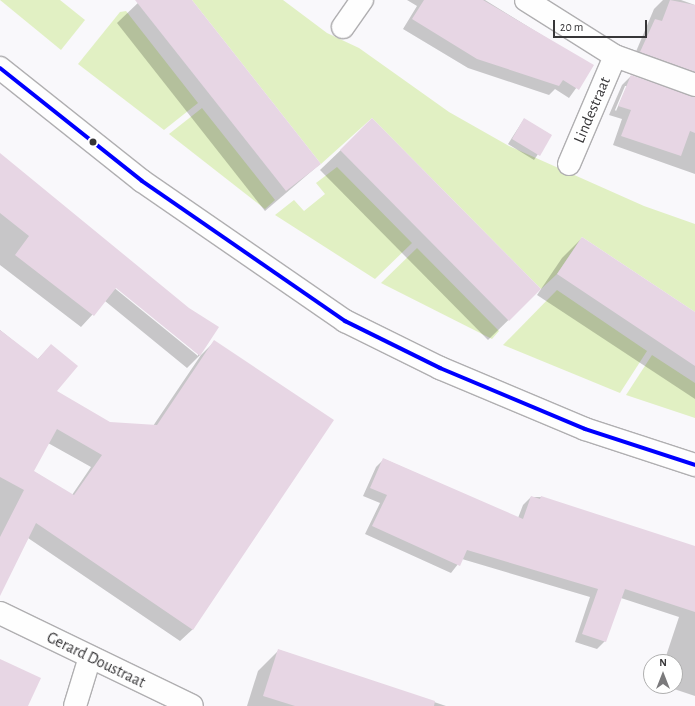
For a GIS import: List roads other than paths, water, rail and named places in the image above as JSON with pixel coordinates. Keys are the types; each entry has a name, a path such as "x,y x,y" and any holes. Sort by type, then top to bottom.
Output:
{"street":[{"path":"343,27 362,0"},
{"name":"Lindestraat","path":"526,0 614,56 695,85"},
{"name":"Lindestraat","path":"569,164 614,56"},
{"path":"0,68 142,181 346,322 440,368 585,429 695,464"},
{"name":"Gerard Doustraat","path":"0,613 192,706"},
{"path":"75,706 90,657"}]}
